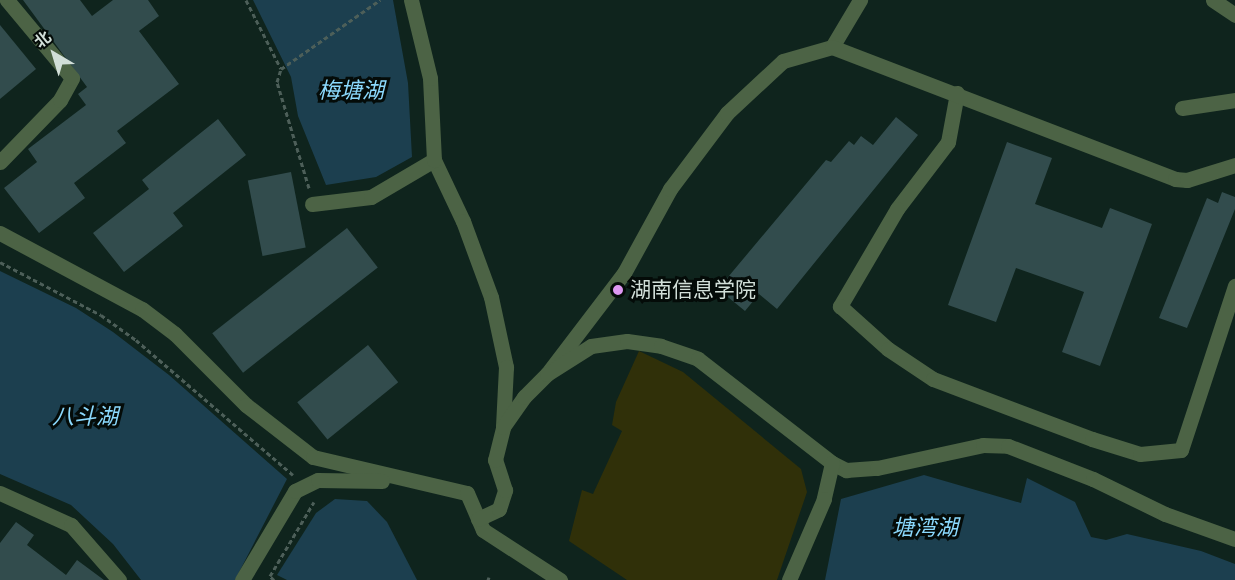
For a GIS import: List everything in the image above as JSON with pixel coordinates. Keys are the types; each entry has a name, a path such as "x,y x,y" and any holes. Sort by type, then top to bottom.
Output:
{"lane":[{"path":"0,162 60,99 72,78 7,0"},
{"path":"411,0 430,78 434,160 463,221 491,297 506,367 503,428 495,460 505,490 500,509 478,519"},
{"path":"832,47 860,0"},
{"path":"1213,0 1235,15"},
{"path":"503,428 524,398 547,374 624,273 670,189 727,113 783,61 832,47 957,93 1174,179 1187,180 1235,165"},
{"path":"957,93 948,142 897,209 840,306 888,349 933,379 1092,439 1140,454 1181,450 1235,286"},
{"path":"1182,108 1235,100"},
{"path":"312,204 371,197 434,160"},
{"path":"0,233 142,309 175,334 246,405 313,457 406,481 467,493 483,530 509,551 560,580"},
{"path":"547,374 591,346 627,341 661,346 698,358 832,463 846,470 877,468 983,445 1008,446 1093,479 1165,514 1235,539"},
{"path":"789,580 824,499 832,463"},
{"path":"242,580 295,491 318,480 406,481"},
{"path":"0,493 70,525 119,580"}],"path":[{"path":"246,0 281,69"},
{"path":"312,204 306,169 277,82 281,69 380,0"},
{"path":"0,262 101,315 136,340 277,465 308,484 315,500 270,576 274,580"}],"shaded area":[{"path":"639,351 683,372 801,469 807,492 777,580 627,580 569,541 582,490 593,494 622,431 612,425 616,402"}],"water":[{"name":"梅塘湖","path":"253,0 393,0 408,83 412,157 376,177 326,185 298,116 291,77"},
{"name":"八斗湖","path":"0,271 76,308 113,332 169,375 287,479 235,580 141,580 113,544 71,505 0,474"},
{"name":"塘湾湖","path":"924,475 1021,503 1027,478 1075,502 1091,537 1106,540 1127,534 1201,551 1235,564 1235,580 825,580 841,499"},
{"path":"335,499 367,501 387,522 417,580 287,580 277,575 316,513"}],"building":[{"path":"23,0 80,0 92,16 113,0 148,0 159,16 139,31 179,84 117,131 126,143 74,183 85,198 39,233 4,188 37,162 28,149 86,105 78,94 87,87"},
{"path":"0,25 36,69 0,99"},
{"path":"896,117 918,135 777,309 759,294 745,311 718,289 826,160 831,162 849,141 854,145 861,136 873,145"},
{"path":"218,119 246,155 173,213 183,226 124,272 93,233 149,189 142,180"},
{"path":"1007,142 1052,158 1035,204 1102,228 1110,208 1152,224 1100,366 1062,352 1084,292 1016,268 996,322 948,305"},
{"path":"291,172 306,248 263,256 248,180"},
{"path":"1222,192 1235,197 1235,209 1187,328 1159,318 1207,198 1218,203"},
{"path":"347,228 378,267 243,373 212,333"},
{"path":"368,345 398,382 327,440 297,402"},
{"path":"16,522 34,535 27,545 66,575 77,560 104,580 0,580 0,543"}],"place":[{"name":"湖南信息学院","path":"618,290"}]}
